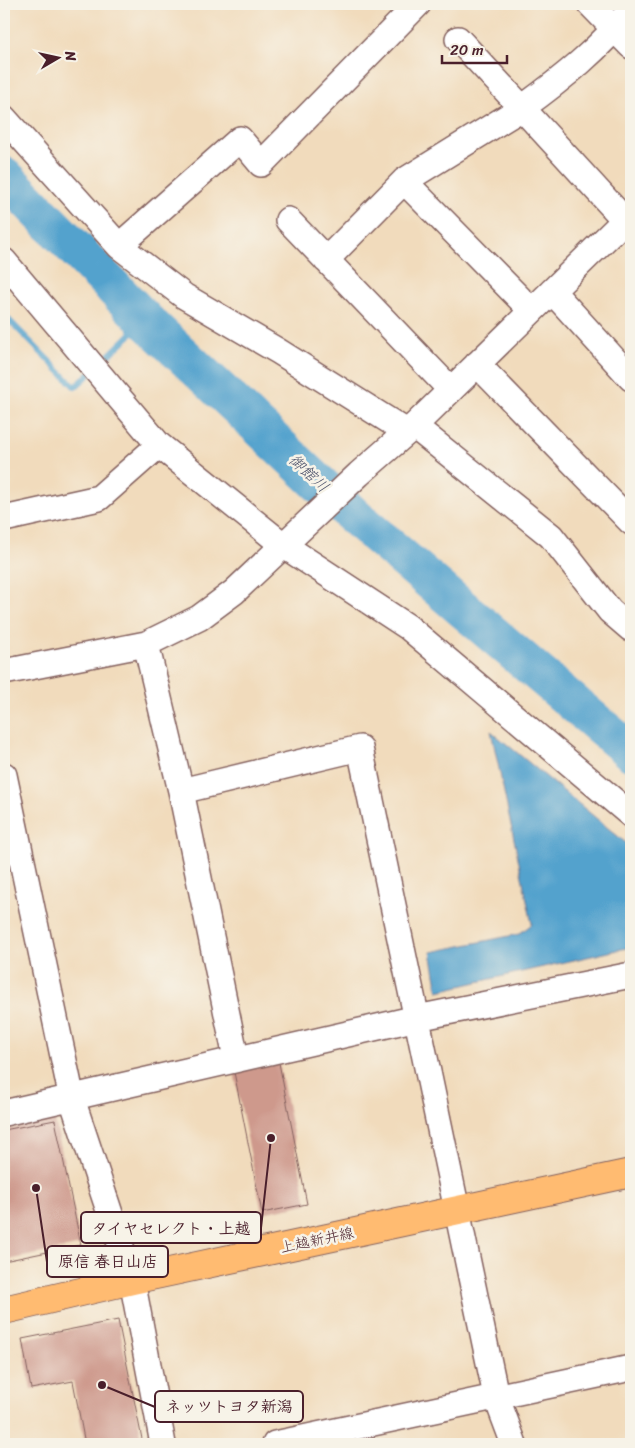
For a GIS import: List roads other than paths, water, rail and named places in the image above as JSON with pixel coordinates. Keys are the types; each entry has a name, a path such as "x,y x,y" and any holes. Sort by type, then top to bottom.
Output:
{"main road":[{"name":"上越新井線","path":"4,1310 132,1280 631,1173"}],"street":[{"path":"119,246 240,139 261,164 418,4"},
{"path":"590,4 624,38"},
{"path":"326,260 404,181 522,108 624,38 631,10"},
{"path":"4,672 146,644 199,618 234,592 359,474 411,429 531,310 629,220 458,39"},
{"path":"4,118 119,246 184,296 411,429 551,536 610,611 631,629"},
{"path":"404,181 531,310"},
{"path":"288,220 451,390"},
{"path":"4,261 159,445 283,546 408,627 631,815"},
{"path":"552,291 631,378"},
{"path":"477,364 630,518"},
{"path":"4,518 99,498 159,445"},
{"path":"146,644 182,791 236,1058"},
{"path":"182,791 360,748 496,1396 514,1444"},
{"path":"4,775 72,1099 132,1280 163,1444"},
{"path":"4,1113 72,1099 236,1058 417,1018 631,975"},
{"path":"274,1444 631,1368"}],"water":[{"path":"491,731 631,847 631,947 438,991 431,952 519,934 532,924"}],"waterway":[{"name":"御館川","path":"4,176 145,320 356,518 631,752"},
{"path":"4,315 75,387 92,372"},
{"path":"99,365 145,320"}],"place":[{"name":"タイヤセレクト・上越","path":"271,1138"},
{"name":"原信 春日山店","path":"36,1188"},
{"name":"ネッツトヨタ新潟","path":"102,1385"}]}
